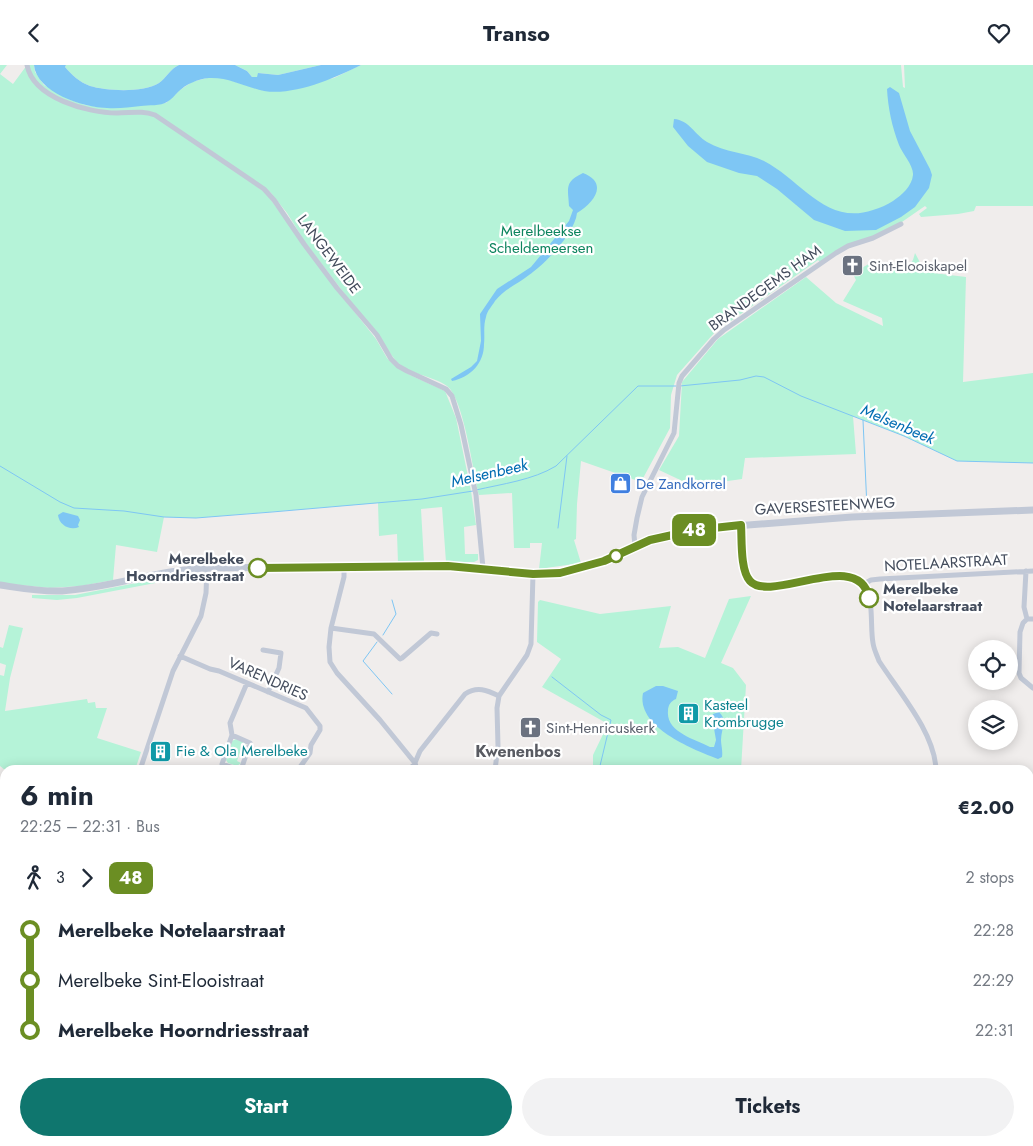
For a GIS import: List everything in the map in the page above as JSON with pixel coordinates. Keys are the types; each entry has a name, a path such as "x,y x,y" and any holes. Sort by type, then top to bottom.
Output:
{"street":[{"name":"LANGEWEIDE","path":"27,65 38,86 73,105 94,112 144,112 156,115 264,189 274,200 304,244 376,335 391,359 398,366 433,382 450,393 455,402 461,425 474,486 483,568"},
{"name":"BRANDEGEMS HAM","path":"635,546 634,535 642,497 674,433 678,390 682,376 714,339 731,325 836,253 848,246 873,238 901,224"},
{"name":"GAVERSESTEENWEG","path":"0,585 39,591 61,591 84,589 169,571 207,568 448,566 533,574 560,573 577,570 604,561 650,540 677,533 741,525 852,517 1033,510"},
{"path":"741,525 744,568 750,582 756,586 764,588 775,587 826,577 850,578 862,585 869,598 874,649 883,667 926,733 934,751 935,765"},
{"path":"344,567 344,577 331,628 328,653 333,667 415,763 420,751 465,694 479,689 499,695"},
{"path":"142,765 173,671 201,616 206,593 207,568"},
{"path":"1026,571 1024,607 1030,619 1022,623 1020,632 1019,673 1021,678 1033,688"},
{"name":"NOTELAARSTRAAT","path":"862,585 871,580 880,579 1033,571"},
{"path":"496,765 499,695 527,655 532,644 533,574"},
{"path":"331,628 374,634 400,659 431,633 437,633"},
{"path":"263,649 281,653 279,668 268,692"},
{"name":"VARENDRIES","path":"180,656 306,708 320,726 320,730 311,745 310,753 302,765"},
{"path":"225,765 222,764 232,735 230,723 247,683"},
{"path":"232,735 250,743 243,765"}],"green space":[{"path":"0,65 7,65 0,74"},
{"name":"Merelbeekse Scheldemeersen","path":"27,65 34,65 35,72 44,85 68,99 85,105 107,108 166,103 192,82 207,78 223,78 265,91 334,78 361,65 901,65 903,87 905,88 904,65 1033,65 1033,206 976,206 974,211 921,217 919,214 927,208 925,206 899,224 820,262 818,260 715,332 677,375 671,395 670,428 641,482 581,461 576,539 574,540 581,563 539,569 542,543 530,543 530,548 514,548 512,493 479,495 463,420 453,393 441,382 408,369 396,361 305,242 287,213 271,193 264,187 256,186 266,193 330,281 376,339 387,358 410,375 445,391 456,418 476,525 464,527 465,554 478,554 478,560 474,562 446,562 442,507 421,509 424,562 398,563 397,534 379,536 378,503 196,518 164,517 157,552 116,545 113,580 81,586 50,588 0,583 0,74 13,84"},
{"path":"66,65 179,65 159,83 135,90 125,90 90,86 73,75 65,67"},
{"path":"235,65 321,65 278,75 258,73 258,77 252,77 247,71"},
{"path":"915,253 925,272 966,277 963,382 1033,373 1033,463 957,461 904,436 853,416 856,454 745,458 742,479 693,486 659,470 679,436 682,382 718,339 806,277 836,303 883,326 882,318 843,301 856,280 853,274 874,262 908,266 913,260"},
{"path":"196,573 197,575 77,598 57,600 32,598 32,595 75,595"},
{"path":"751,596 721,663 733,668 746,685 741,765 593,765 593,755 608,724 542,687 561,659 537,642 538,602 540,600 600,614 671,606 659,648 678,647 705,658 729,599"},
{"path":"9,625 23,628 10,678 5,711 87,699 88,703 95,702 96,708 107,708 97,738 141,752 137,765 0,765 0,675 4,676 6,665 0,663 0,647 3,648"},
{"path":"236,739 245,743 246,748 242,747 237,761 241,763 238,765 228,763 226,760 232,741"}],"water":[{"path":"34,65 66,65 65,67 73,75 90,86 105,89 135,90 159,83 179,65 235,65 247,71 252,77 257,77 258,73 278,75 321,65 361,65 314,85 288,91 264,91 223,79 209,78 192,82 170,100 158,105 115,108 86,105 63,97 43,83 37,75"},
{"path":"890,87 899,93 910,131 932,175 929,188 915,207 901,217 876,230 845,231 814,220 777,189 757,176 739,173 707,162 688,146 673,127 674,119 684,122 714,146 764,161 828,207 841,212 856,213 876,209 891,202 900,196 911,183 913,171 899,145 892,124 887,89"},
{"path":"583,173 591,177 597,187 593,199 577,213 571,230 551,256 536,270 507,290 495,301 485,320 483,351 479,363 470,373 452,381 451,379 471,367 477,361 481,341 480,314 497,289 531,267 569,221 573,210 569,206 568,186 573,179"},
{"path":"63,512 78,516 80,520 79,527 69,528 60,522 58,515"},
{"path":"656,686 663,686 678,691 676,699 670,704 668,709 669,718 676,730 689,738 714,747 716,740 712,717 713,714 719,712 722,715 724,721 721,740 722,757 718,759 681,743 657,726 648,716 643,705 643,693"}],"waterway":[{"name":"Melsenbeek","path":"680,386 740,380 756,376 764,377 801,396 904,436 957,461 1033,463"},
{"name":"Melsenbeek","path":"476,490 527,478 556,466 638,386 676,386"},
{"path":"863,420 867,508"},
{"path":"558,528 567,456"},
{"name":"Melsenbeek","path":"0,466 60,502 74,508 124,511 164,517 196,518 272,512 422,499 473,491"},
{"path":"383,635 396,614 392,600"},
{"path":"377,642 363,661 392,694"},
{"path":"552,677 601,715 611,720 600,765"}],"bus line":[{"name":"48","path":"258,568 448,566 533,574 560,573 592,566 650,540 668,535 741,525 744,568 750,582 756,586 764,588 775,587 826,577 850,578 866,589 869,598"}],"place":[{"name":"Sint-Elooiskapel","path":"853,266"},
{"name":"De Zandkorrel","path":"620,484"},
{"name":"Merelbeke Hoorndriesstraat","path":"258,568"},
{"name":"Merelbeke Notelaarstraat","path":"869,598"},
{"name":"Kasteel Krombrugge","path":"688,714"},
{"name":"Sint-Henricuskerk","path":"530,728"},
{"name":"Fie & Ola Merelbeke","path":"160,751"}],"district":[{"name":"Kwenenbos","path":"518,751"}]}
